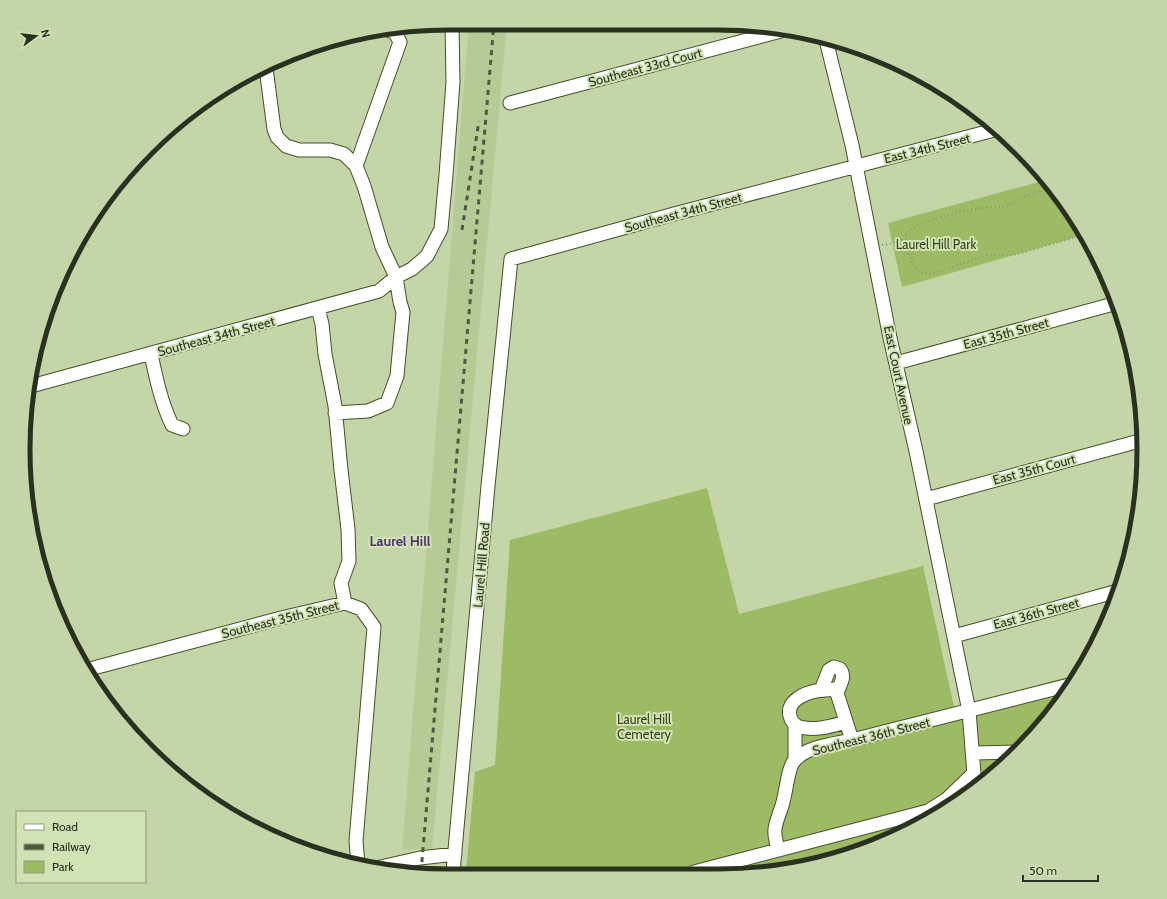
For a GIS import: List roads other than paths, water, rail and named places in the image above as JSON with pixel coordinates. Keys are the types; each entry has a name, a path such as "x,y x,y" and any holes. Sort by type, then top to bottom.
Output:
{"street":[{"name":"Southeast 34th Street","path":"36,385 379,291 396,277 412,268 428,256 440,229 446,175 453,82 452,30"},
{"path":"356,166 400,42 396,34"},
{"name":"Southeast 33rd Court","path":"510,103 770,34"},
{"name":"East Court Avenue","path":"827,44 856,166 969,710 975,781"},
{"path":"267,72 274,129 277,137 286,146 299,150 330,150 344,154 356,166 364,186 382,246 396,277 403,312 397,376 388,404 368,411 335,413"},
{"name":"East 34th Street","path":"856,166 990,131"},
{"name":"Southeast 34th Street","path":"511,259 856,166"},
{"name":"Laurel Hill Road","path":"453,869 490,463 511,259"},
{"name":"East 35th Street","path":"896,363 1111,305"},
{"path":"318,308 322,324 325,354 335,413 348,529 348,561 341,583 345,603"},
{"path":"151,354 165,410 172,425 183,430"},
{"name":"East 35th Court","path":"926,499 1137,442"},
{"name":"East 36th Street","path":"954,636 1112,593"},
{"name":"Southeast 35th Street","path":"92,668 281,618 345,603 361,610 374,627 356,841 358,859"},
{"path":"821,690 829,670 834,667 840,669 843,673 843,678 837,693"},
{"name":"Southeast 36th Street","path":"795,760 802,754 823,746 1064,686"},
{"path":"846,722 825,728 814,729 798,727 792,722 790,709 793,701 804,695 821,690 835,690 837,693 852,740"},
{"path":"778,850 775,828 795,760 795,724"},
{"path":"972,753 1007,752"},
{"path":"705,869 928,811 947,799 974,773"},
{"path":"391,864 420,858 455,854"}],"railway":[{"path":"421,868 493,30"},
{"path":"462,230 479,121"}],"district":[{"name":"Laurel Hill","path":"400,541"}],"park label":[{"name":"Laurel Hill Park","path":"936,244"},
{"name":"Laurel Hill Cemetery","path":"644,726"}]}
